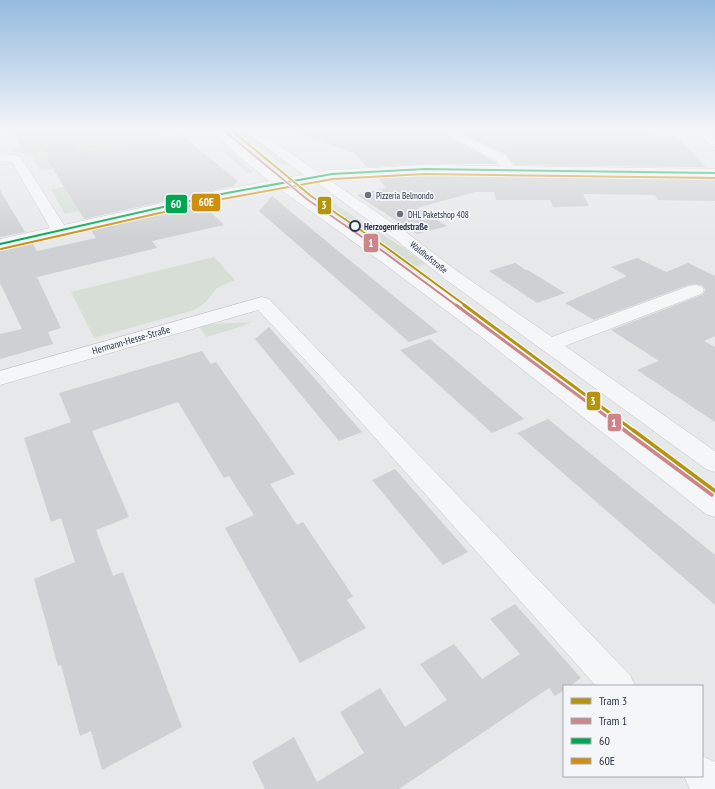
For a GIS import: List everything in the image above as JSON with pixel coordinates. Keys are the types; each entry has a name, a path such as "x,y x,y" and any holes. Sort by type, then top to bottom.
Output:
{"street":[{"path":"20,166 59,230"},
{"path":"256,166 299,198 361,239 471,320 715,507"},
{"name":"Waldhofstraße","path":"302,166 393,229 451,275 715,463"},
{"path":"506,166 508,170"},
{"path":"0,244 59,230 317,176 418,170 715,173"},
{"path":"550,345 695,290"},
{"name":"Hermann-Hesse-Straße","path":"0,378 262,303 328,372 617,685"},
{"path":"703,776 715,789"}],"shaded area":[{"path":"38,166 70,166 41,171"},
{"path":"239,166 246,166 253,172 247,173"},
{"path":"64,187 79,211 65,214 51,189"},
{"path":"322,196 426,264 411,268 306,199"},
{"path":"214,257 235,280 217,288 205,303 194,310 94,338 71,292"},
{"path":"252,322 206,337 199,326 210,324"}],"building":[{"path":"51,166 219,166 238,181 233,186 84,219"},
{"path":"366,166 390,166 367,167"},
{"path":"593,166 705,166 706,167"},
{"path":"425,174 715,178 715,201 658,200 655,195 583,194 589,206 553,207 550,200 496,200 494,192 475,192 417,208 447,226 417,234 357,195 386,188 377,177"},
{"path":"0,190 25,232 0,237"},
{"path":"272,196 438,332 409,342 259,211"},
{"path":"221,200 210,211 224,225 152,241 157,248 37,277 61,328 48,332 53,344 0,359 0,334 22,329 0,283 0,250 32,243 37,251 96,238 91,230"},
{"path":"637,258 666,272 688,263 715,276 715,336 704,341 715,347 715,422 637,370 659,361 611,330 702,295 706,290 702,285 688,285 594,320 565,303 627,276 611,267"},
{"path":"515,263 565,293 537,303 489,271"},
{"path":"269,327 362,432 339,441 255,339"},
{"path":"430,339 524,419 492,433 400,350"},
{"path":"202,351 211,364 216,362 295,474 270,484 297,525 303,522 353,596 347,600 366,628 300,663 225,528 254,515 229,476 224,478 178,402 92,431 129,517 96,530 113,576 123,572 182,727 102,770 91,731 80,736 61,665 58,666 34,579 75,562 61,518 51,522 24,438 71,422 59,393"},
{"path":"548,419 715,555 715,605 517,433"},
{"path":"395,469 468,552 443,565 372,480"},
{"path":"515,604 581,678 571,685 563,685 563,691 555,696 549,688 399,789 265,789 252,762 294,737 317,782 364,753 340,712 380,688 405,727 447,700 420,664 454,644 482,679 520,654 490,619"}],"tram line":[{"name":"1","path":"267,166 308,200 384,252 712,495"},
{"name":"3","path":"275,166 311,196 387,248 715,491"}],"transit line":[{"name":"60","path":"0,244 216,195 332,174 425,169 715,173"},
{"name":"60E","path":"1,249 217,200 333,179 425,174 715,178"}],"place":[{"name":"Pizzeria Belmondo","path":"368,195"},
{"name":"DHL Paketshop 408","path":"400,214"},
{"name":"Herzogenriedstraße","path":"355,226"}]}
